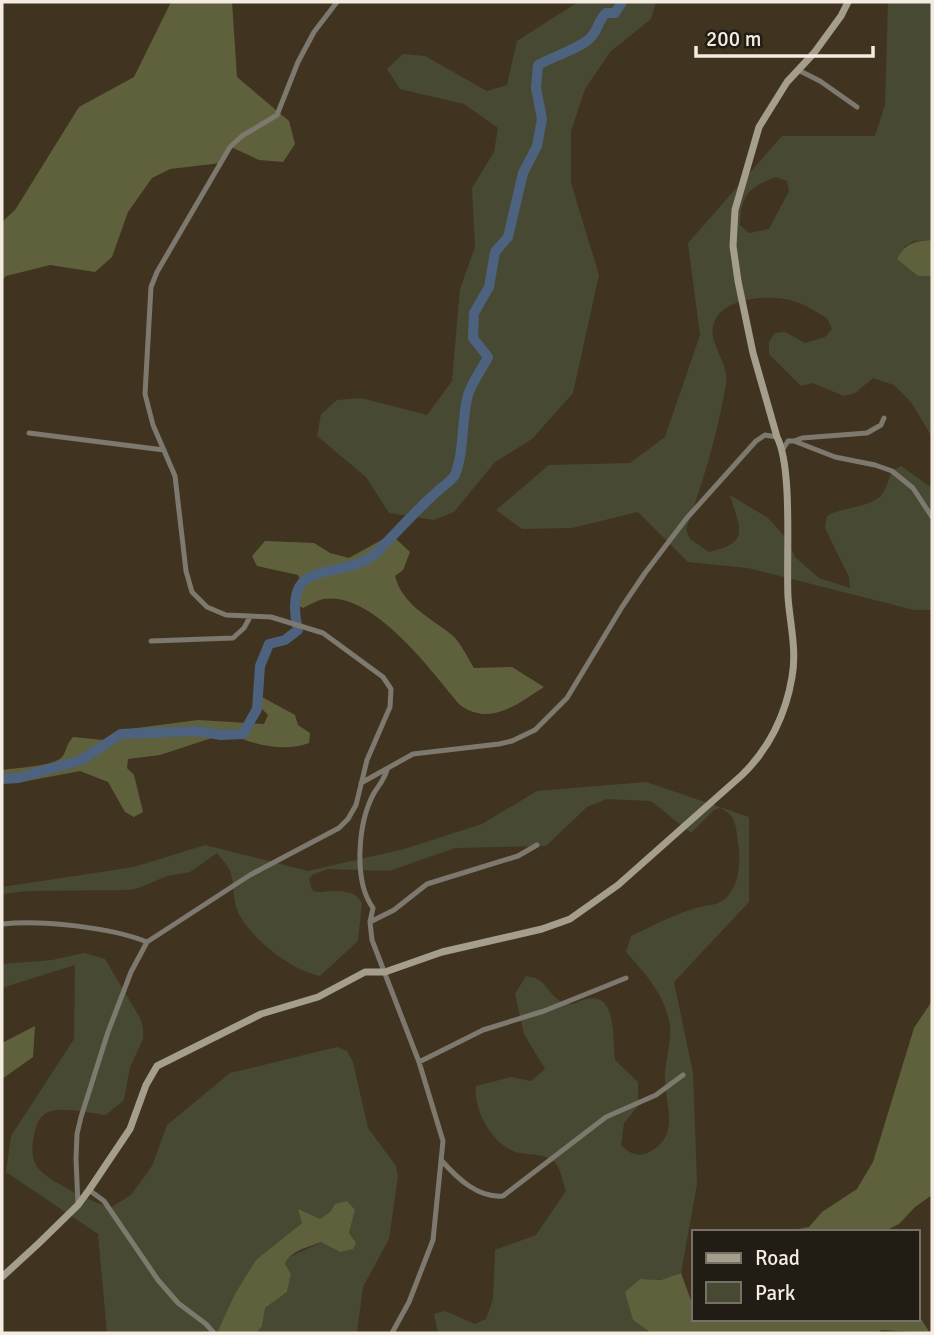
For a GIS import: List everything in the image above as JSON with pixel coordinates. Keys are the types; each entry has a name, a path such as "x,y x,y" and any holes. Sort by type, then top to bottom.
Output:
{"street":[{"path":"78,1205 76,1159 81,1117 108,1032 131,972 147,942 250,875 340,828 356,805 375,739 393,695 389,684 323,633 271,617 226,615 207,607 192,592 186,571 176,476 153,425 145,394 151,287 157,272 230,147 242,136 277,114 314,32 337,2"},
{"path":"2,1277 78,1205 130,1129 146,1085 157,1066 261,1014 318,997 365,972 385,972 442,952 542,929 570,919 618,885 754,764 775,731 782,713 793,676 794,657 788,598 783,449 777,438 753,353 738,281 733,246 734,225 740,191 759,127 787,82 841,16 848,2"},
{"path":"798,70 857,107"},
{"path":"783,449 788,441 802,438 867,433 881,425 884,418"},
{"path":"29,433 164,450"},
{"path":"360,784 400,760 425,751 512,741 544,723 568,698 622,607 686,519 756,441 765,435 777,438"},
{"path":"794,441 835,457 891,471 913,488 932,517"},
{"path":"151,641 233,638 244,628 250,617"},
{"path":"387,770 366,815 360,849 365,898 373,908 370,922 372,940 419,1062 443,1141 433,1240 409,1302 393,1333"},
{"path":"370,922 394,909 427,884 518,856 537,845"},
{"path":"2,924 23,922 80,927 147,942"},
{"path":"419,1062 483,1030 544,1011 626,978"},
{"path":"442,1161 456,1177 473,1188 490,1196 503,1196 606,1117 656,1095 683,1076"},
{"path":"89,1190 104,1201 171,1295 214,1333"}],"green space":[{"path":"171,2 232,2 237,77 289,121 295,144 283,162 259,160 231,147 221,163 170,169 152,178 128,212 112,257 95,272 50,265 6,276 2,280 2,222 15,210 79,107 134,77"},
{"path":"578,2 656,2 651,19 610,52 585,89 571,131 571,183 599,275 573,393 532,439 495,462 454,512 434,520 389,513 366,477 317,436 321,414 337,400 361,398 427,415 452,381 460,289 475,247 472,188 494,152 498,128 464,104 400,89 387,69 403,54 425,56 487,91 507,85 517,41"},
{"path":"888,2 932,2 932,240 914,241 904,247 918,276 932,276 932,437 911,402 894,385 873,378 855,393 844,396 812,383 801,386 769,354 769,342 775,333 785,332 805,343 825,337 832,329 827,318 793,301 769,298 741,301 719,314 714,324 713,337 726,372 726,383 709,457 686,529 690,539 709,552 731,544 737,539 739,526 730,495 768,518 787,539 795,557 819,578 850,588 849,577 825,528 827,516 879,498 892,471 901,466 932,488 932,610 914,610 748,568 688,562 638,512 572,528 522,529 496,510 549,465 630,463 665,437 700,335 688,243 782,136 875,136 885,105","holes":["776,177 787,181 789,191 769,229 749,233 740,225 742,206 748,193"]},
{"path":"932,240 932,276 918,276 897,259 911,244"},
{"path":"385,538 396,539 410,552 403,570 395,576 404,595 418,610 455,638 474,668 512,667 544,687 503,711 482,714 471,711 460,705 417,654 381,620 362,607 342,600 323,599 303,608 294,603 303,585 298,575 257,566 252,556 265,541 314,543 330,553 349,558"},
{"path":"262,697 295,715 298,725 310,733 309,743 288,747 268,746 227,733 160,755 128,759 127,768 134,775 143,812 134,817 125,812 108,782 80,771 17,783 2,782 2,770 43,765 58,760 64,755 73,737 103,740 129,729 198,720 264,724 268,715 260,707"},
{"path":"646,782 749,817 749,902 674,982 693,1073 697,1184 681,1273 661,1280 640,1279 633,1320 651,1333 438,1333 434,1314 445,1311 475,1324 486,1319 493,1299 495,1250 536,1235 566,1191 560,1170 549,1158 516,1152 499,1142 481,1115 476,1095 476,1086 511,1077 531,1081 545,1069 524,1034 515,994 526,976 538,980 563,1003 573,1004 592,998 607,1007 613,1027 615,1060 638,1082 638,1106 624,1123 621,1145 630,1152 641,1155 659,1145 665,1137 669,1118 665,1074 670,1040 669,1020 658,992 626,952 631,936 679,914 719,903 731,893 738,872 739,849 734,822 725,811 720,808 714,810 691,833 651,801 607,799 587,807 546,846 455,848 389,871 328,869 312,875 309,879 312,890 348,892 362,903 358,941 320,976 285,961 253,934 239,914 230,871 217,853 190,872 167,876 130,890 27,891 2,894 2,887 134,867 205,845 308,871 404,849 482,824 537,791"},
{"path":"84,953 105,959 140,1018 143,1039 130,1067 124,1100 106,1115 56,1110 48,1112 40,1119 33,1145 34,1160 38,1168 61,1185 110,1208 131,1195 152,1166 167,1125 230,1073 337,1047 347,1051 353,1062 368,1128 396,1166 398,1177 389,1239 363,1287 357,1333 256,1333 262,1325 265,1308 287,1292 291,1274 285,1264 287,1258 322,1242 340,1252 355,1210 331,1211 320,1219 302,1223 256,1261 217,1333 107,1333 98,1234 6,1172 11,1136 74,1039 75,965 2,988 2,964 52,960"},
{"path":"932,1001 932,1195 915,1207 899,1224 887,1230 793,1230 809,1227 822,1212 857,1189 873,1162 914,1028"},
{"path":"35,1026 33,1057 2,1079 2,1043"},
{"path":"347,1201 355,1210 349,1233 356,1243 353,1249 340,1252 321,1242 295,1253 285,1264 291,1274 287,1292 265,1308 262,1326 256,1333 217,1333 235,1294 256,1260 302,1223 298,1209 320,1219 331,1211 335,1204"},
{"path":"681,1273 692,1303 692,1321 920,1321 920,1317 930,1333 881,1330 878,1333 651,1333 633,1320 625,1292 640,1279 661,1280"}],"waterway":[{"path":"2,779 18,778 81,760 121,734 198,731 221,735 243,734 257,709 260,666 269,644 285,640 298,630 295,605 298,589 306,579 365,560 379,550 454,477 460,455 468,395 488,357 473,338 474,313 489,287 495,252 508,237 523,173 537,146 542,119 536,88 538,65 588,40 606,13 615,13 622,2"}]}
